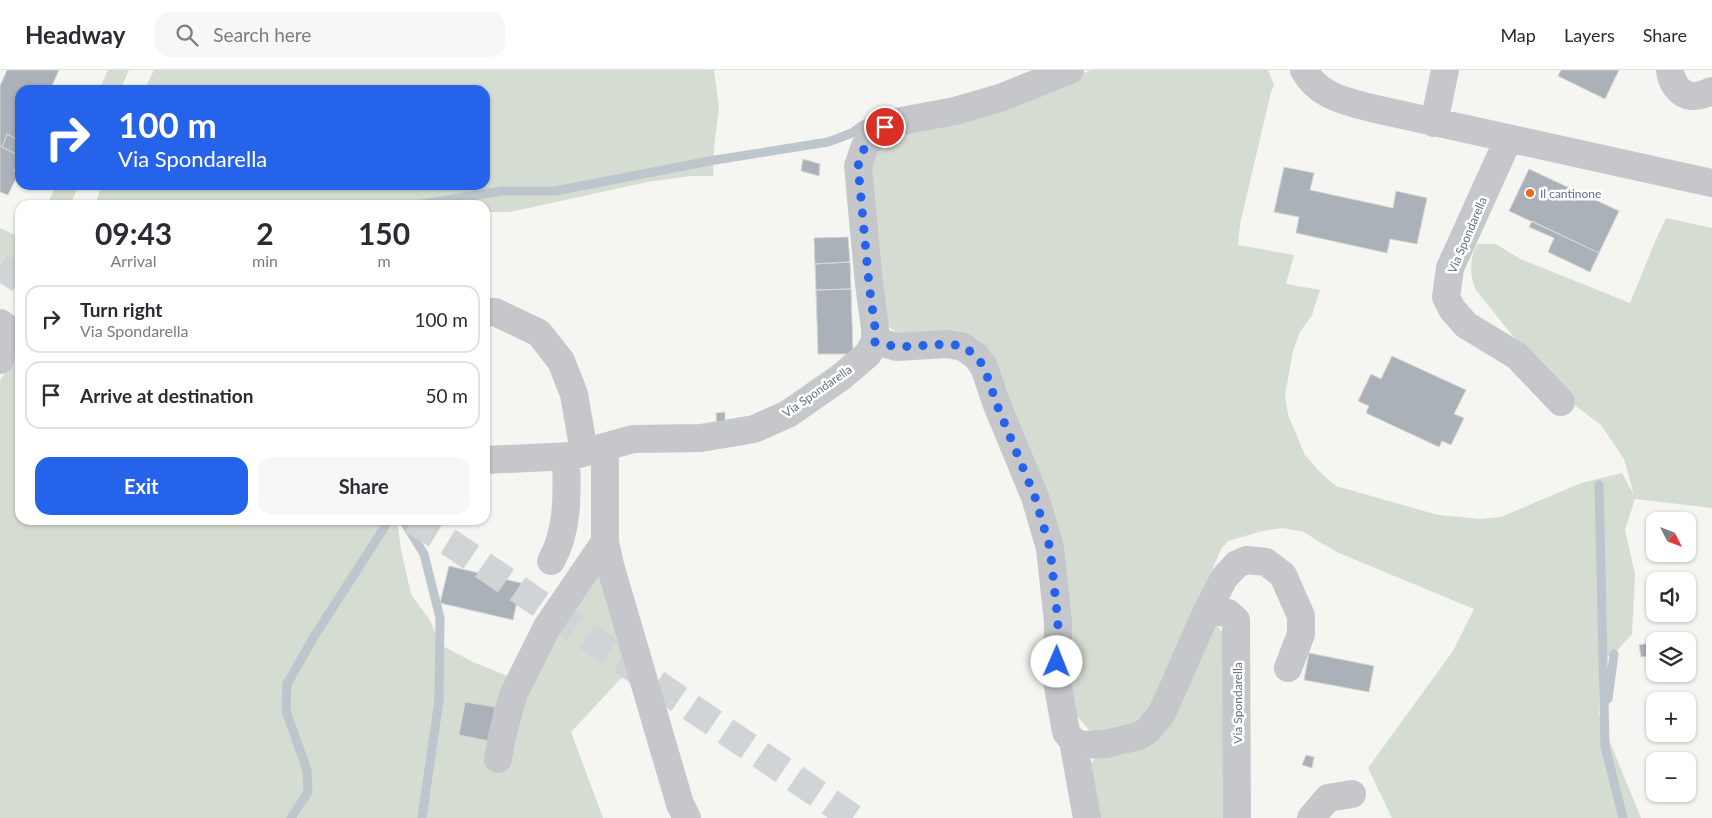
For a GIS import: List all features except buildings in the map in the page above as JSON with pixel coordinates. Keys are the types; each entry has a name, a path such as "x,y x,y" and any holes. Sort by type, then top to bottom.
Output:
{"street":[{"path":"1070,70 1000,98 955,111 896,122 874,132 865,146 858,166 875,342 897,347 948,344 963,346 976,356 984,367 997,405 1035,497 1050,548 1058,622 1057,681 1066,732 1073,741 1081,745 1105,744 1139,736 1148,730 1162,714 1207,611 1224,578 1237,564 1247,560 1266,562 1283,575 1302,616 1301,634 1288,668"},
{"path":"1304,70 1308,78 1331,97 1508,140 1712,183"},
{"path":"1434,123 1445,70"},
{"path":"1670,70 1670,77 1675,86 1683,92 1692,96 1702,95 1712,90"},
{"name":"Via Spondarella","path":"1508,140 1450,268 1446,297 1452,309 1466,325 1517,356 1561,402"},
{"path":"490,312 495,312 539,333 561,361 574,394 610,565 677,795 687,818"},
{"path":"0,323 7,328 0,360"},
{"name":"Via Spondarella","path":"490,460 585,452 633,439 701,438 754,430 788,414 841,377 868,354 875,342"},
{"path":"551,561 558,550 564,523 567,490 585,452"},
{"path":"498,759 513,694 548,627 605,542"},
{"name":"Via Spondarella","path":"1207,611 1228,613 1236,620 1237,818"},
{"path":"1073,741 1087,818"},
{"path":"1311,818 1328,798 1352,794"}],"shaded area":[{"path":"108,70 129,70 122,85 101,85"},
{"path":"154,70 714,70 719,108 714,147 713,176 691,176 647,182 510,212 490,212 490,200 97,200 100,190 490,190 490,85 146,85"},
{"path":"1091,70 1268,70 1274,85 1240,224 1238,245 1294,255 1286,284 1320,290 1312,315 1300,332 1293,351 1285,395 1288,415 1305,455 1336,486 1438,515 1480,519 1501,517 1581,483 1622,473 1634,495 1624,459 1601,425 1577,407 1536,365 1476,290 1472,279 1471,267 1477,244 1496,244 1520,259 1630,303 1666,218 1712,228 1712,508 1635,499 1625,530 1635,574 1632,634 1615,653 1605,658 1600,667 1599,715 1641,818 1392,818 1368,768 1453,651 1474,609 1339,553 1304,532 1283,528 1262,531 1228,541 1221,549 1151,711 1128,729 1099,733 1089,730 1068,706 1069,638 994,371 900,336 885,323 880,313 871,156 884,139 1006,102"},
{"path":"54,190 77,190 72,200 49,200"},
{"path":"0,228 15,235 15,279 0,283"},
{"path":"15,355 15,525 398,525 411,594 431,622 439,644 473,662 510,677 599,567 633,671 626,673 571,732 603,818 0,818 0,381"},
{"path":"1216,625 1225,635 1234,818 1096,818 1087,769 1095,758 1136,749"}],"waterway":[{"path":"447,200 502,191 555,191 715,160 828,142 852,133 873,121"},
{"path":"1599,485 1605,746 1623,818"},
{"path":"291,818 308,792 307,770 286,711 287,684 315,635 385,525"},
{"path":"406,525 424,554 440,618 439,700 422,818"},
{"path":"1608,699 1614,654"}],"tunnel":[{"path":"0,267 15,276"},
{"path":"420,525 452,544 853,818"}],"place":[{"name":"Il cantinone","path":"1530,193"}],"route":[{"path":"885,127 874,132 865,146 858,166 875,342 897,347 948,344 963,346 976,356 984,367 997,405 1035,497 1050,548 1058,622 1057,662"}]}
